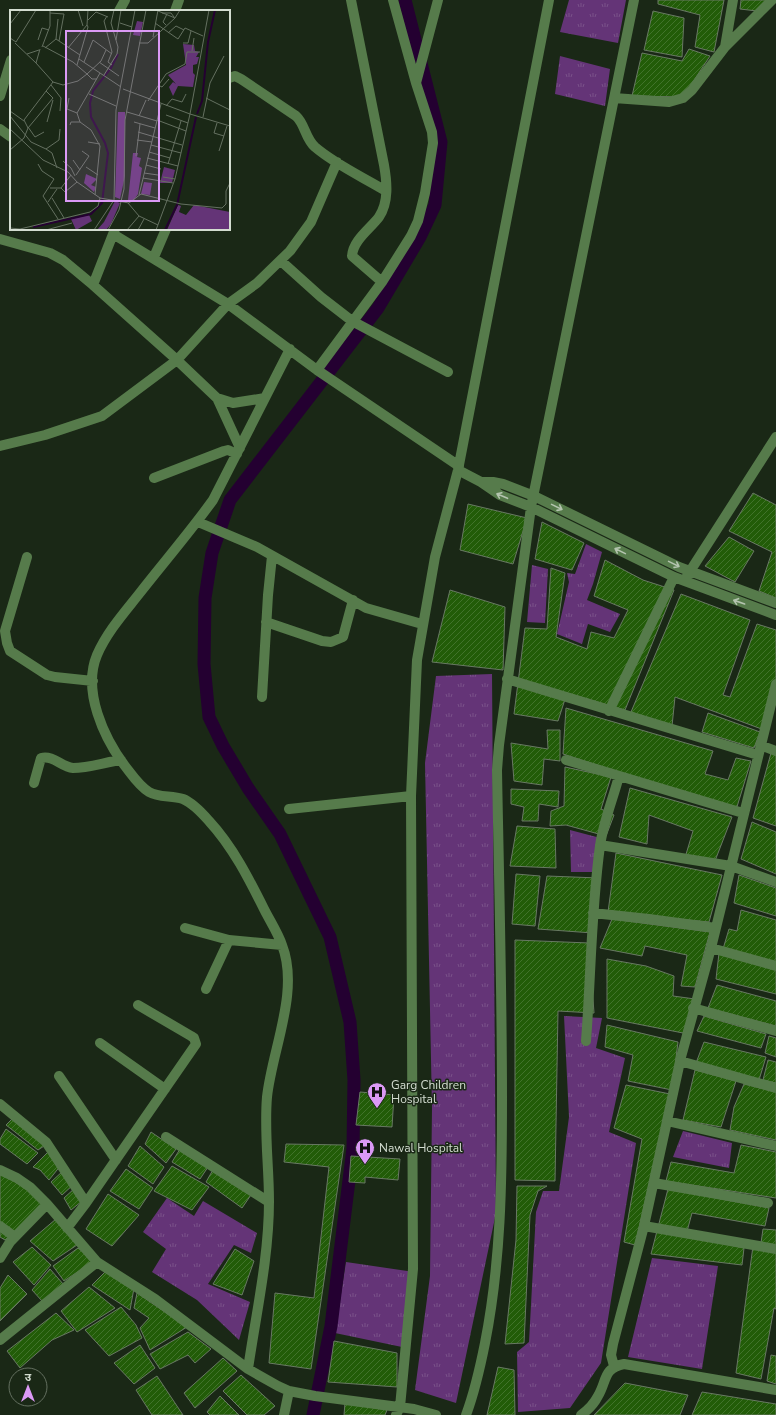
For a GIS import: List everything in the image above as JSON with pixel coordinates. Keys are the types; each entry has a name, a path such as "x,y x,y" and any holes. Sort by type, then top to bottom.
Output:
{"street":[{"path":"120,10 125,0"},
{"path":"175,10 179,0"},
{"path":"351,0 384,164 386,191 383,208 379,217 356,244 352,256 382,282"},
{"path":"317,370 382,282 411,236 418,220 425,193 433,143 432,132 416,84 393,0"},
{"path":"416,84 438,0"},
{"path":"398,1411 414,1269 411,796 416,674 422,624 440,538 458,468 549,0"},
{"path":"466,1415 476,1390 490,1318 499,1252 502,1195 502,1026 497,770 499,745 531,507 634,0"},
{"path":"725,47 733,0"},
{"path":"614,98 669,102 683,98 692,90 725,47 772,0"},
{"path":"0,96 10,63"},
{"path":"230,78 235,76 241,79 296,116 301,120 306,134 315,147 386,191"},
{"path":"0,129 10,136"},
{"path":"0,446 45,435 102,416 177,360 228,304 257,283 281,261 311,222 338,162"},
{"path":"154,257 166,230"},
{"path":"93,285 114,231 228,304 317,370 458,468 500,495 531,507 679,579 776,615"},
{"path":"0,239 50,254 63,260 93,285 217,398 239,451"},
{"path":"281,261 321,298 352,321 448,372"},
{"path":"248,1369 266,1246 269,1202 265,1134 268,1094 286,999 288,972 282,945 243,868 211,822 192,804 181,798 160,796 149,792 136,781 109,742 100,723 95,702 93,681 97,656 117,622 198,522 213,500 290,349"},
{"path":"217,398 233,402 265,398"},
{"path":"609,711 679,579 689,571 773,450 776,438"},
{"path":"154,478 224,451 239,451"},
{"path":"481,482 503,484 534,496 689,571 776,603"},
{"path":"198,522 225,533 272,556 366,608 422,624"},
{"path":"262,697 266,622 272,556"},
{"path":"27,557 5,631 10,651 47,675 93,681"},
{"path":"266,622 322,641 331,642 343,637 352,600"},
{"path":"507,679 758,755"},
{"path":"614,1366 612,1355 613,1344 644,1226 680,1061 693,1008 712,948 743,813 776,684"},
{"path":"760,745 776,751"},
{"path":"34,783 41,758 52,758 66,766 74,768 121,760"},
{"path":"566,760 743,813"},
{"path":"586,1041 593,913 600,845 619,776"},
{"path":"289,809 411,796"},
{"path":"600,845 731,866 776,882"},
{"path":"593,913 649,918 716,928"},
{"path":"185,928 229,940 282,945"},
{"path":"206,989 229,940"},
{"path":"712,948 776,966"},
{"path":"67,1228 195,1047 196,1041 191,1036 138,1005"},
{"path":"693,1008 776,1031"},
{"path":"100,1043 165,1089"},
{"path":"680,1061 776,1088"},
{"path":"59,1076 116,1160"},
{"path":"0,1104 46,1142 86,1203"},
{"path":"668,1121 776,1146"},
{"path":"166,1137 269,1202"},
{"path":"0,1170 23,1183 47,1204 97,1262 155,1298 248,1369 289,1390 398,1411 436,1415"},
{"path":"654,1183 768,1203"},
{"path":"0,1258 16,1237 47,1204"},
{"path":"0,1226 16,1237"},
{"path":"644,1226 776,1250"},
{"path":"0,1340 97,1262"},
{"path":"580,1415 592,1406 598,1396 608,1371 614,1366 624,1364 776,1390"},
{"path":"284,1415 289,1390"}],"green space":[{"path":"569,0 626,0 618,43 560,32"},
{"path":"560,56 610,69 605,106 555,94"},
{"path":"586,544 602,552 587,600 620,614 610,632 588,624 582,644 557,634 569,582 567,573 575,574"},
{"path":"532,565 548,569 545,623 527,622"},
{"path":"492,674 496,1213 456,1403 415,1390 430,1276 432,1108 425,763 436,676"},
{"path":"570,830 604,839 601,872 571,872"},
{"path":"564,1016 602,1018 596,1048 625,1058 609,1132 636,1143 601,1363 570,1408 518,1412 517,1352 529,1342 536,1212 543,1191 559,1191 569,1117"},
{"path":"683,1131 732,1143 729,1168 673,1157"},
{"path":"167,1198 194,1216 203,1201 257,1233 251,1253 234,1245 208,1284 250,1302 239,1340 197,1300 152,1272 166,1249 143,1232"},
{"path":"652,1258 718,1266 702,1369 628,1357"},
{"path":"346,1262 414,1272 402,1347 335,1333"}],"building":[{"path":"658,0 724,0 714,52 695,47 700,15 658,4"},
{"path":"741,0 767,0 757,11 740,9"},
{"path":"653,11 684,18 682,57 644,50"},
{"path":"689,49 710,56 683,97 632,96 642,53 682,61"},
{"path":"753,493 776,505 776,598 759,591 772,552 729,531"},
{"path":"468,504 527,518 513,564 460,550"},
{"path":"542,522 584,543 572,570 535,559"},
{"path":"729,537 754,551 735,582 705,566"},
{"path":"605,560 643,580 674,590 625,710 567,693 558,721 514,714 525,628 547,629 551,568 565,573 556,637 587,649 591,632 614,638 628,610 594,596"},
{"path":"450,590 505,607 503,670 432,662"},
{"path":"681,594 750,620 723,695 730,697 757,624 776,630 776,694 767,731 675,697 672,726 631,712"},
{"path":"566,708 713,751 705,774 728,780 736,758 751,761 736,810 563,754"},
{"path":"708,713 760,732 754,748 702,732"},
{"path":"547,730 560,730 560,761 544,759 542,785 514,781 511,743 548,749"},
{"path":"771,753 776,754 776,826 753,818"},
{"path":"565,767 611,777 601,809 614,815 606,836 566,825 550,826 551,811 564,806"},
{"path":"630,788 732,817 713,866 684,861 693,831 649,815 647,844 619,837"},
{"path":"511,789 559,791 558,807 539,804 538,821 522,821 524,807 511,804"},
{"path":"752,822 776,832 776,874 741,859"},
{"path":"517,826 555,829 556,868 510,866"},
{"path":"616,853 722,875 709,922 608,912"},
{"path":"516,874 540,876 535,926 512,924"},
{"path":"739,875 776,888 776,916 734,903"},
{"path":"547,876 599,878 593,933 538,929"},
{"path":"741,910 776,920 776,964 723,949 729,929 737,931"},
{"path":"612,919 710,932 695,987 681,986 687,955 645,946 642,956 600,948"},
{"path":"515,940 589,943 594,1013 558,1011 555,1181 515,1180"},
{"path":"719,953 776,970 776,994 716,979"},
{"path":"607,959 646,966 674,976 673,996 695,999 683,1033 607,1018"},
{"path":"717,985 776,1001 776,1026 708,1008"},
{"path":"704,1016 766,1034 761,1048 697,1031"},
{"path":"607,1025 678,1042 672,1090 628,1081 633,1055 605,1047"},
{"path":"769,1036 776,1038 776,1057 765,1053"},
{"path":"704,1042 766,1057 759,1080 696,1063"},
{"path":"768,1060 776,1062 776,1083 763,1080"},
{"path":"695,1070 736,1081 721,1127 683,1120"},
{"path":"744,1084 776,1092 776,1140 730,1130 734,1107"},
{"path":"626,1085 670,1094 635,1245 624,1242 642,1139 614,1128"},
{"path":"360,1092 394,1095 392,1127 356,1125"},
{"path":"13,1118 47,1144 38,1150 6,1125"},
{"path":"6,1129 38,1153 27,1164 0,1144 0,1139"},
{"path":"151,1132 176,1149 166,1163 145,1144"},
{"path":"286,1144 344,1145 311,1369 269,1363 275,1293 314,1298 329,1167 284,1162"},
{"path":"741,1145 776,1152 776,1198 666,1181 671,1162 734,1173"},
{"path":"140,1146 164,1167 153,1184 128,1166"},
{"path":"52,1148 61,1165 49,1180 40,1170 33,1167"},
{"path":"180,1149 208,1167 200,1179 172,1162"},
{"path":"351,1156 400,1159 398,1180 365,1177 365,1183 349,1182"},
{"path":"172,1166 209,1187 192,1210 154,1191"},
{"path":"214,1168 253,1192 242,1208 206,1182"},
{"path":"126,1169 153,1188 139,1209 110,1191"},
{"path":"64,1170 74,1184 62,1195 51,1182"},
{"path":"0,1172 47,1203 5,1240 0,1237"},
{"path":"517,1186 547,1186 538,1191 530,1215 524,1343 505,1344 516,1240"},
{"path":"75,1188 82,1201 71,1210 64,1198"},
{"path":"668,1189 769,1208 765,1226 692,1213 686,1235 744,1248 742,1265 651,1254"},
{"path":"108,1194 139,1215 112,1246 86,1229"},
{"path":"56,1219 80,1243 53,1261 30,1241"},
{"path":"763,1229 776,1230 776,1309 774,1308 761,1379 736,1373 753,1246 760,1250"},
{"path":"32,1247 51,1265 34,1285 13,1262"},
{"path":"78,1248 94,1261 64,1281 53,1266"},
{"path":"235,1249 254,1261 242,1295 213,1284"},
{"path":"50,1269 64,1285 42,1301 32,1290"},
{"path":"105,1272 134,1288 130,1310 92,1285"},
{"path":"8,1275 27,1294 0,1321 0,1288"},
{"path":"89,1287 115,1308 77,1332 61,1311"},
{"path":"137,1293 187,1327 150,1350 140,1328 149,1318 134,1308"},
{"path":"121,1307 136,1325 142,1338 109,1356 85,1330"},
{"path":"56,1313 74,1330 52,1340 21,1367 19,1367 7,1351"},
{"path":"188,1332 211,1349 195,1363 188,1355 160,1369 150,1354"},
{"path":"334,1341 397,1353 397,1387 328,1382"},
{"path":"140,1345 155,1368 134,1384 114,1363"},
{"path":"771,1355 776,1356 776,1384 767,1381"},
{"path":"223,1358 237,1371 195,1408 184,1393"},
{"path":"498,1367 514,1370 515,1415 487,1415"},
{"path":"241,1375 275,1406 264,1415 247,1415 223,1391"},
{"path":"157,1376 183,1415 152,1415 136,1390"},
{"path":"625,1383 688,1395 680,1415 594,1415"},
{"path":"702,1392 776,1404 776,1415 692,1415"},
{"path":"220,1396 239,1415 210,1415 207,1412"},
{"path":"345,1403 387,1410 385,1415 344,1415"}],"waterway":[{"path":"313,1415 331,1326 353,1148 354,1080 350,1022 330,937 280,834 248,788 223,746 209,717 204,664 205,598 212,553 230,500 378,308 420,237 435,205 441,142 405,0"}],"place":[{"name":"Garg Children Hospital","path":"377,1109"},
{"name":"Nawal Hospital","path":"365,1165"}]}
